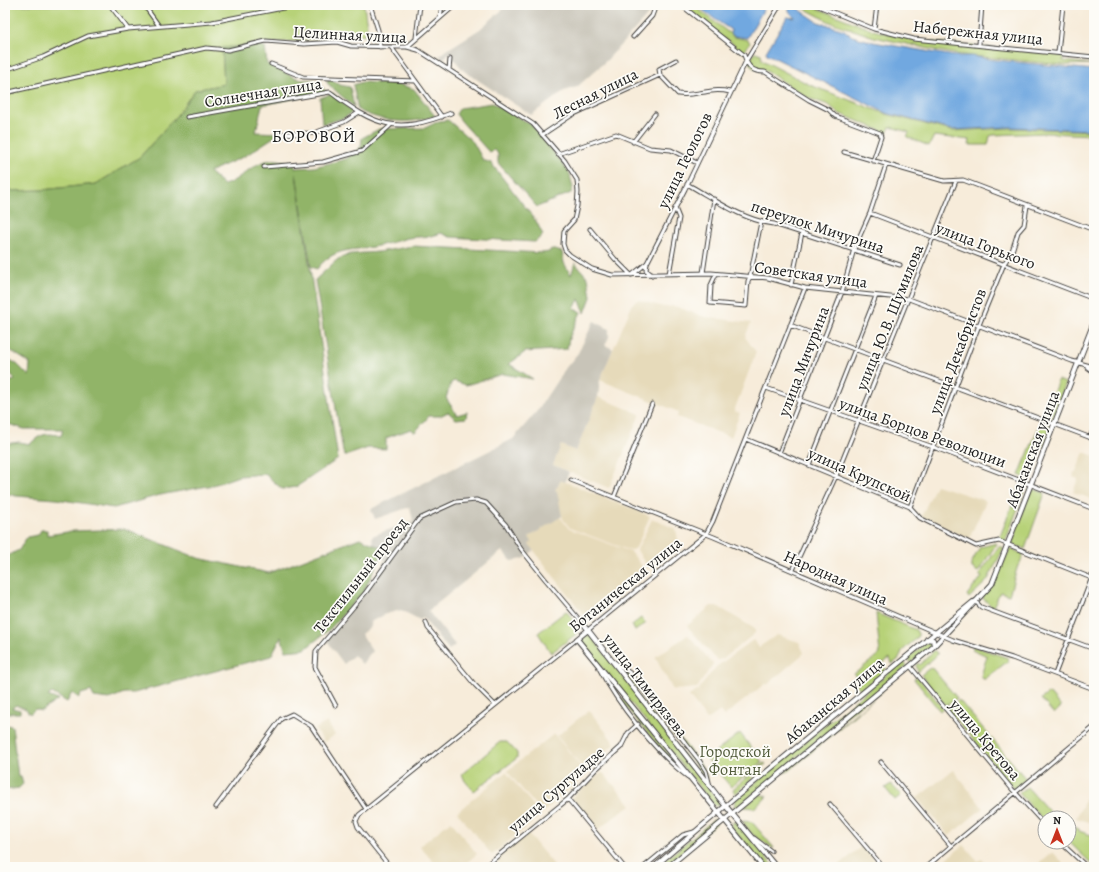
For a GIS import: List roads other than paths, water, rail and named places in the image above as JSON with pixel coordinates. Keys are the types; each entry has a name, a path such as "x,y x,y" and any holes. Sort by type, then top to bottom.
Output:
{"main road":[{"name":"Абаканская улица","path":"654,867 926,639 975,600 992,584 1094,322"},
{"name":"Абаканская улица","path":"670,867 732,813 934,646 975,600"},
{"name":"Ботаническая улица","path":"577,639 588,630"},
{"name":"улица Тимирязева","path":"588,630 711,788 776,867"},
{"name":"улица Тимирязева","path":"577,639 763,867"},
{"path":"926,639 933,640 934,646"},
{"path":"904,658 910,666"}],"street":[{"path":"5,10 8,5"},
{"path":"110,5 128,28"},
{"path":"144,5 159,26"},
{"path":"5,70 43,57 88,36 128,28 212,22 298,5"},
{"path":"370,5 378,30 380,47"},
{"path":"416,38 420,5"},
{"path":"440,18 442,5"},
{"path":"407,47 455,5"},
{"path":"633,36 652,16 656,5"},
{"path":"681,5 744,55 749,67 757,72 765,72 809,100 829,110 834,116 880,133 881,137 873,161"},
{"name":"улица Геологов","path":"646,263 698,163 730,92 746,61 780,5"},
{"name":"Набережная улица","path":"816,5 874,29 914,39 979,44 1094,57"},
{"path":"874,29 877,5"},
{"path":"979,44 982,5"},
{"path":"1058,53 1063,5"},
{"name":"Целинная улица","path":"5,93 206,48 228,50 266,41 304,44 337,42 351,46 407,47 418,50 530,122 573,172 577,180 577,206 574,220 564,231 563,244 565,250"},
{"path":"391,47 442,117"},
{"path":"449,70 450,59"},
{"name":"Лесная улица","path":"676,60 659,69 660,75 678,94 687,96 706,90 730,92"},
{"path":"271,64 303,77 416,81"},
{"name":"Лесная улица","path":"542,135 572,115 660,75"},
{"name":"Солнечная улица","path":"187,117 330,92 358,113 390,126 410,126 426,123 451,113"},
{"path":"280,134 314,133 344,122 358,113"},
{"path":"633,142 655,114"},
{"path":"264,166 323,162 362,150 390,126"},
{"path":"558,154 616,134 650,148 671,150 698,163"},
{"path":"844,152 944,181 963,180 1027,206 1094,230"},
{"name":"улица Мичурина","path":"779,452 825,338 842,292 854,249 870,213 886,165"},
{"name":"улица Ю.В. Шумилова","path":"793,570 836,476 956,181"},
{"name":"переулок Мичурина","path":"687,184 761,222 774,224 900,265"},
{"path":"703,274 714,199"},
{"name":"улица Декабристов","path":"910,507 979,325 1004,264 1012,251 1018,232 1024,225 1027,206"},
{"path":"669,274 680,218 675,208"},
{"name":"улица Горького","path":"870,213 1094,299"},
{"path":"716,274 711,285 710,303 746,306 748,281 761,222"},
{"path":"590,229 615,259 632,275 646,263"},
{"path":"791,285 802,233"},
{"name":"Советская улица","path":"565,250 570,255 602,273 632,275 716,274 768,278 805,288 909,299 1078,363 1094,372"},
{"path":"646,263 646,270 652,275"},
{"name":"Ботаническая улица","path":"588,630 706,534 714,521 805,288"},
{"path":"809,465 856,350 876,296"},
{"path":"790,325 1092,438 1094,427"},
{"name":"Советская улица","path":"1085,366 1094,367"},
{"name":"улица Борцов Революции","path":"766,388 933,447 1094,508"},
{"path":"614,497 652,404"},
{"name":"улица Крупской","path":"746,439 910,507 920,518 976,546 999,542 1093,578"},
{"name":"Народная улица","path":"571,480 793,570 944,636 1094,689"},
{"name":"Текстильный проезд","path":"336,706 315,667 316,651 366,592 385,563 419,519 456,502 476,500 486,503 506,525 526,555 588,630"},
{"path":"1055,674 1093,578 1094,572"},
{"path":"975,600 981,607 1068,638 1094,649"},
{"path":"426,622 428,628 475,685 494,704"},
{"name":"Ботаническая улица","path":"390,867 358,827 356,821 359,815 494,704 577,639"},
{"path":"610,658 630,673 698,760 706,771 711,788"},
{"path":"596,663 609,688 670,764 689,778"},
{"name":"улица Кретова","path":"910,666 1037,816"},
{"path":"216,808 281,719 292,714 311,726 366,809"},
{"name":"улица Сургуладзе","path":"484,867 568,798 621,747 628,733 638,724"},
{"path":"926,867 1094,727"},
{"path":"881,762 951,846"},
{"path":"568,798 624,867"},
{"path":"830,804 883,867"},
{"path":"644,867 683,835 698,831"},
{"path":"750,835 771,851"},
{"path":"1069,850 1087,867"}],"water":[{"path":"697,5 766,5 747,38 734,36 730,33 731,30"},
{"path":"784,5 793,5 818,22 844,30 852,36 873,42 954,56 971,56 995,60 1094,70 1094,130 1010,127 952,130 886,113 767,54 766,52 787,17 795,18 789,11 789,8"}],"district":[{"name":"БОРОВОЙ","path":"314,136"}],"park label":[{"name":"Городской Фонтан","path":"735,760"}]}
